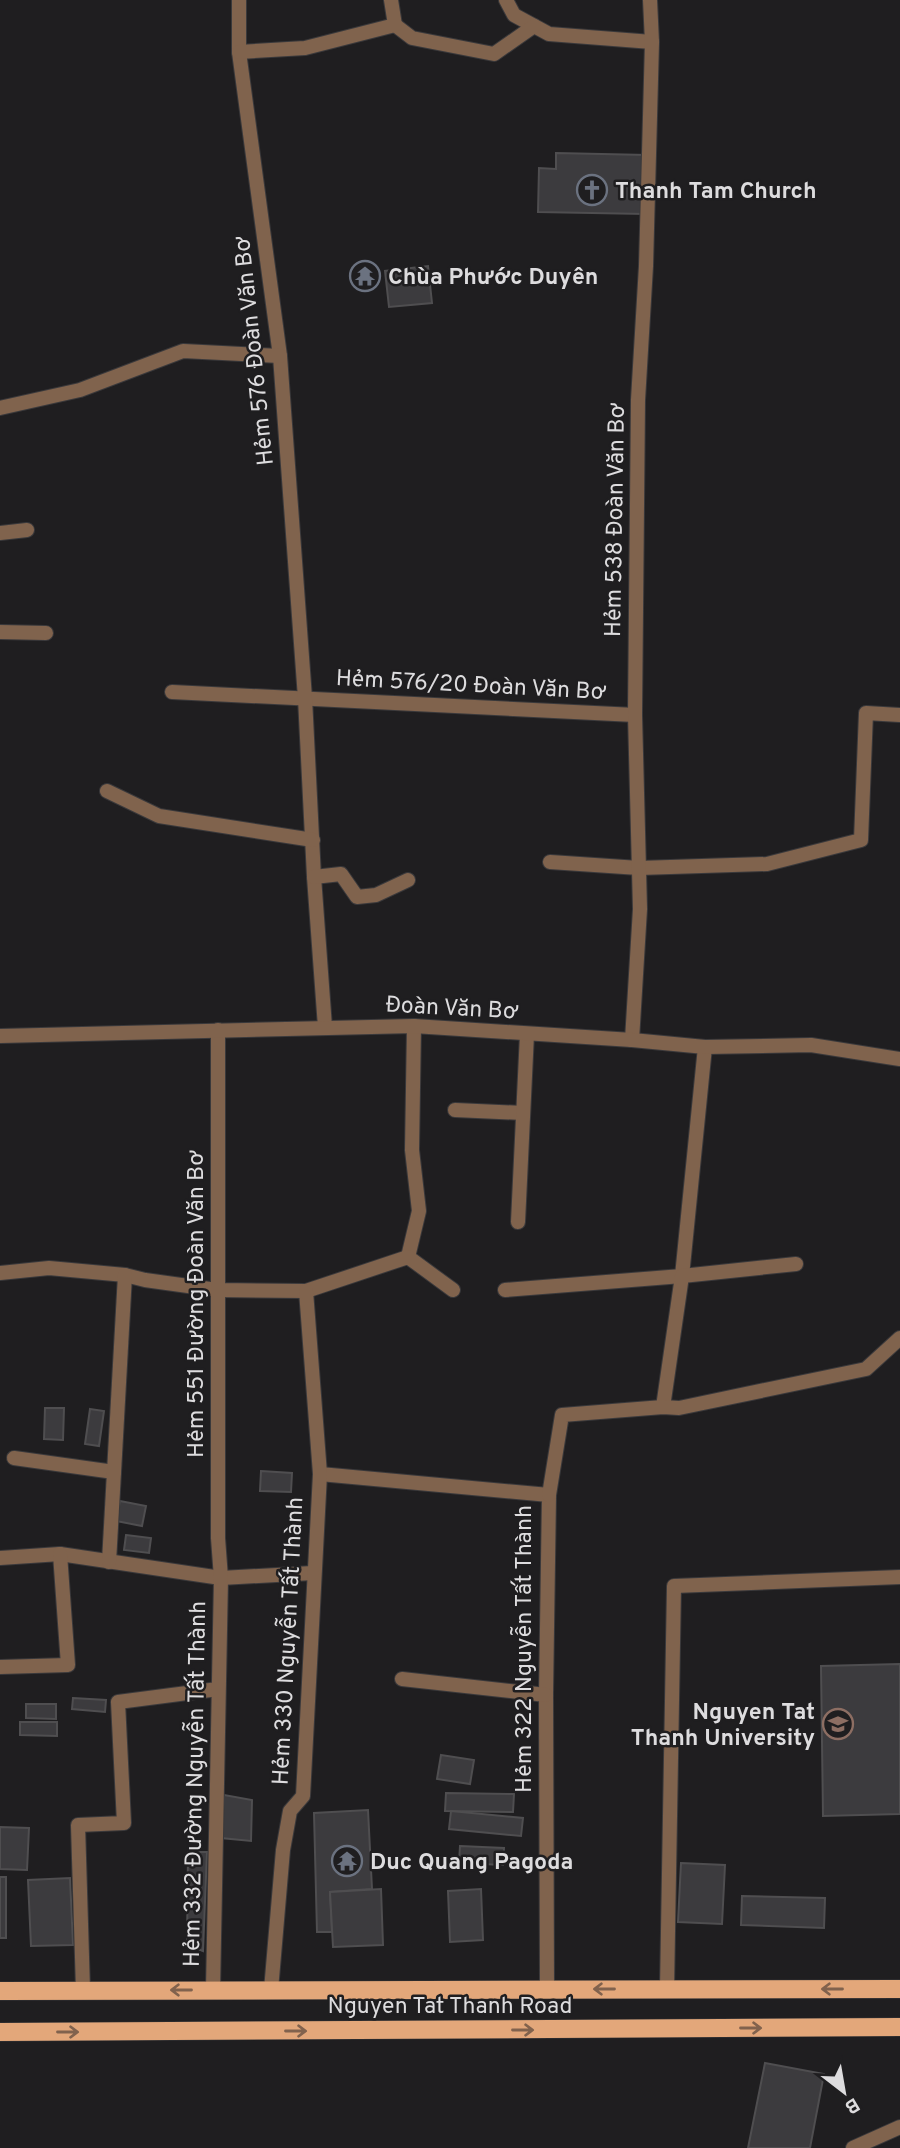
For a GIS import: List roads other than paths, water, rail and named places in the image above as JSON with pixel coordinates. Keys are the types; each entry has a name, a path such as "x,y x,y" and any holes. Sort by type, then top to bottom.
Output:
{"main road":[{"name":"Nguyen Tat Thanh Road","path":"0,1991 900,1989"},
{"name":"Nguyen Tat Thanh Road","path":"0,2032 900,2027"}],"street":[{"name":"Hẻm 576 Đoàn Văn Bơ","path":"239,0 239,52 281,356 325,1027"},
{"path":"391,0 395,25 412,38 494,54 534,26"},
{"path":"506,0 514,15 549,34 652,42"},
{"name":"Hẻm 538 Đoàn Văn Bơ","path":"632,1040 640,909 635,715 638,400 646,266 652,42 650,0"},
{"path":"239,52 305,48 395,25"},
{"path":"0,408 80,390 183,351 281,356"},
{"path":"0,533 27,530"},
{"path":"0,632 46,633"},
{"path":"172,692 305,698"},
{"name":"Hẻm 576/20 Đoàn Văn Bơ","path":"305,698 635,715"},
{"path":"550,862 639,868 766,864 861,840 866,713 900,715"},
{"path":"107,791 159,816 313,840"},
{"path":"314,877 341,874 357,897 376,895 408,880"},
{"path":"408,1256 419,1211 412,1150 414,1026"},
{"name":"Đoàn Văn Bơ","path":"0,1036 414,1026 705,1047 811,1045 900,1059"},
{"name":"Hẻm 551 Đường Đoàn Văn Bơ","path":"218,1030 218,1538 221,1578"},
{"path":"518,1222 527,1034"},
{"path":"663,1407 682,1276 705,1047"},
{"path":"455,1110 523,1113"},
{"path":"408,1256 453,1290"},
{"path":"0,1273 49,1268 125,1275 217,1290 306,1291 408,1256"},
{"path":"505,1290 796,1264"},
{"path":"109,1562 125,1275"},
{"name":"Hẻm 330 Nguyễn Tất Thành","path":"271,1990 283,1850 290,1811 303,1796 320,1474 306,1291"},
{"path":"549,1495 562,1415 679,1408 866,1369 900,1338"},
{"path":"14,1458 114,1472"},
{"name":"Hẻm 322 Nguyễn Tất Thành","path":"320,1474 549,1495 546,1695 547,1989"},
{"path":"0,1558 60,1554 221,1578 313,1573"},
{"path":"0,1667 68,1665 60,1554"},
{"path":"667,1989 674,1586 900,1577"},
{"name":"Hẻm 332 Đường Nguyễn Tất Thành","path":"213,1990 221,1578"},
{"path":"402,1679 546,1695"},
{"path":"83,1990 78,1825 124,1823 118,1702 218,1689"},
{"path":"853,2148 900,2127"}],"place":[{"name":"Thanh Tam Church","path":"592,190"},
{"name":"Chùa Phước Duyên","path":"365,276"},
{"name":"Nguyen Tat Thanh University","path":"838,1724"},
{"name":"Duc Quang Pagoda","path":"347,1861"}]}
